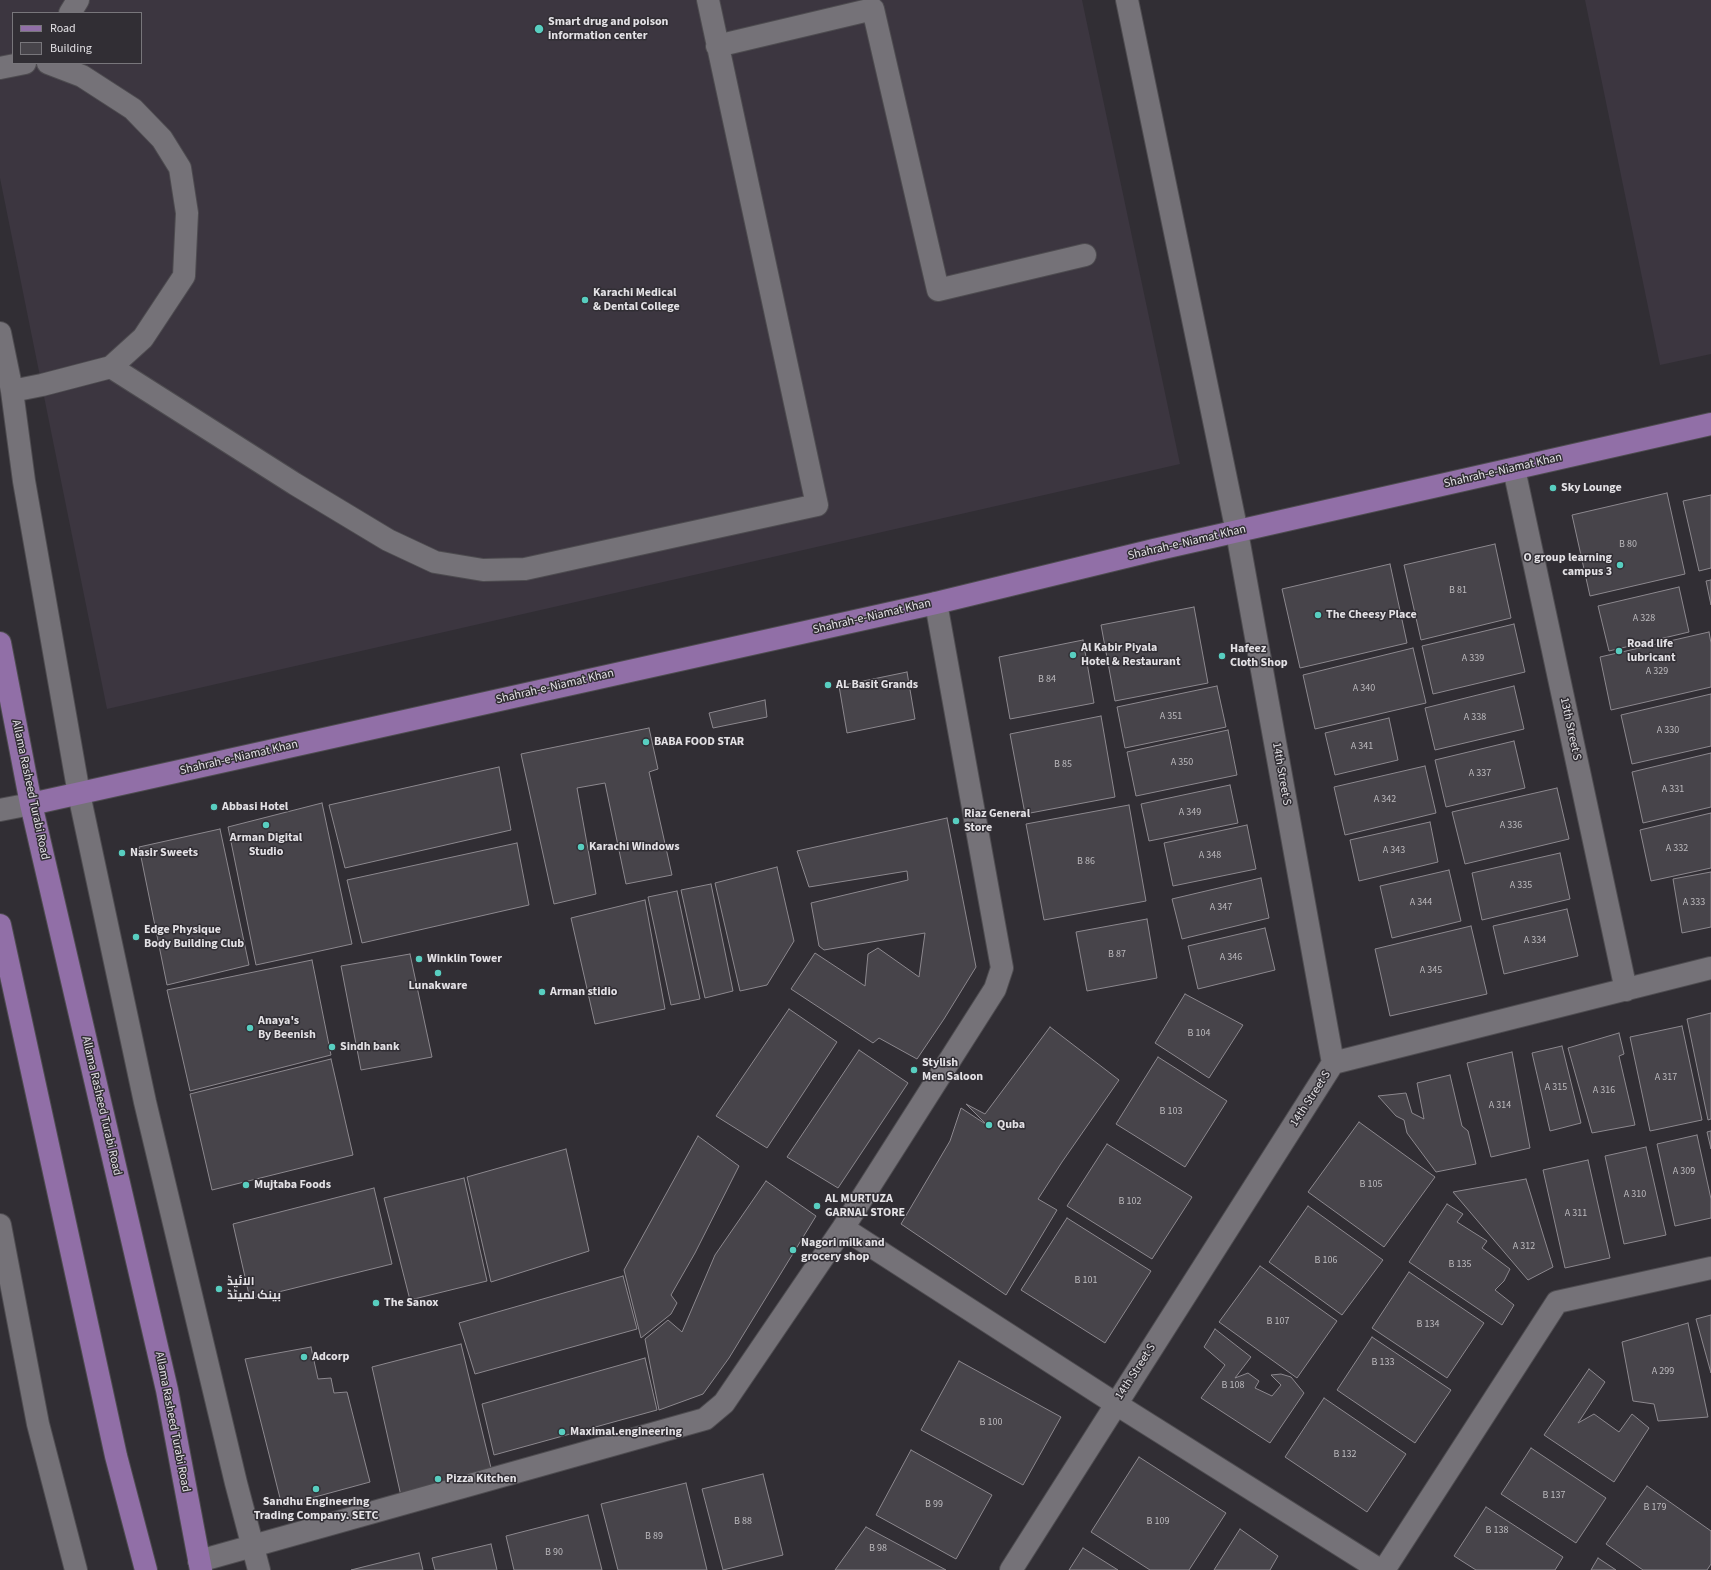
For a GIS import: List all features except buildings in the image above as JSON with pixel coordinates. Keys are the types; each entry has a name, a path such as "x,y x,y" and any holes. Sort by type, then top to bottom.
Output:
{"main road":[{"name":"Shahrah-e-Niamat Khan","path":"31,804 936,603 1154,550 1711,424"},
{"name":"Allama Rasheed Turabi Road","path":"0,642 31,804 167,1390 200,1565"},
{"path":"0,925 115,1448 146,1570"}],"street":[{"path":"71,12 78,0"},
{"path":"111,367 295,484 388,540 435,562 483,570 525,569 817,505 708,0"},
{"name":"14th Street S","path":"1011,1570 1333,1063 1237,532 1128,0"},
{"path":"717,46 873,9 938,290 1085,255"},
{"path":"0,68 20,64"},
{"path":"12,391 42,385 111,367 142,338 184,276 187,213 180,168 162,139 133,109 82,76 51,64"},
{"path":"0,333 12,391 24,481 79,794 145,1102 234,1476 259,1570"},
{"name":"13th Street S","path":"1514,469 1626,990"},
{"path":"200,1565 253,1545 705,1419 724,1403 843,1228 994,989 1002,968 936,603"},
{"path":"0,810 31,804"},
{"path":"1333,1063 1711,968"},
{"path":"0,1225 38,1424 76,1570"},
{"path":"843,1228 1116,1404 1380,1570"},
{"path":"1384,1570 1556,1302 1711,1268"}],"shaded area":[{"name":"Karachi Medical & Dental College","path":"0,0 1082,0 1180,464 107,709 0,178"},
{"path":"1585,0 1711,0 1711,354 1660,365"}],"place":[{"name":"Smart drug and poison information center","path":"539,29"},
{"name":"Karachi Medical & Dental College","path":"585,300"},
{"name":"Sky Lounge","path":"1553,488"},
{"name":"O group learning campus 3","path":"1620,565"},
{"name":"The Cheesy Place","path":"1318,615"},
{"name":"Road life lubricant","path":"1619,651"},
{"name":"Al Kabir Piyala Hotel & Restaurant","path":"1073,655"},
{"name":"Hafeez Cloth Shop","path":"1222,656"},
{"name":"AL Basit Grands","path":"828,685"},
{"name":"BABA FOOD STAR","path":"646,742"},
{"name":"Abbasi Hotel","path":"214,807"},
{"name":"Riaz General Store","path":"956,821"},
{"name":"Arman Digital Studio","path":"266,825"},
{"name":"Karachi Windows","path":"581,847"},
{"name":"Nasir Sweets","path":"122,853"},
{"name":"Edge Physique Body Building Club","path":"136,937"},
{"name":"Winklin Tower","path":"419,959"},
{"name":"Lunakware","path":"438,973"},
{"name":"Arman stidio","path":"542,992"},
{"name":"Anaya's By Beenish","path":"250,1028"},
{"name":"Sindh bank","path":"332,1047"},
{"name":"Stylish Men Saloon","path":"914,1070"},
{"name":"Quba","path":"989,1125"},
{"name":"Mujtaba Foods","path":"246,1185"},
{"name":"AL MURTUZA GARNAL STORE","path":"817,1206"},
{"name":"Nagori milk and grocery shop","path":"793,1250"},
{"name":"الائیڈ بینک لمیٹڈ","path":"219,1289"},
{"name":"The Sanox","path":"376,1303"},
{"name":"Adcorp","path":"304,1357"},
{"name":"Maximal.engineering","path":"562,1432"},
{"name":"Pizza Kitchen","path":"438,1479"},
{"name":"Sandhu Engineering Trading Company. SETC","path":"316,1489"}]}
